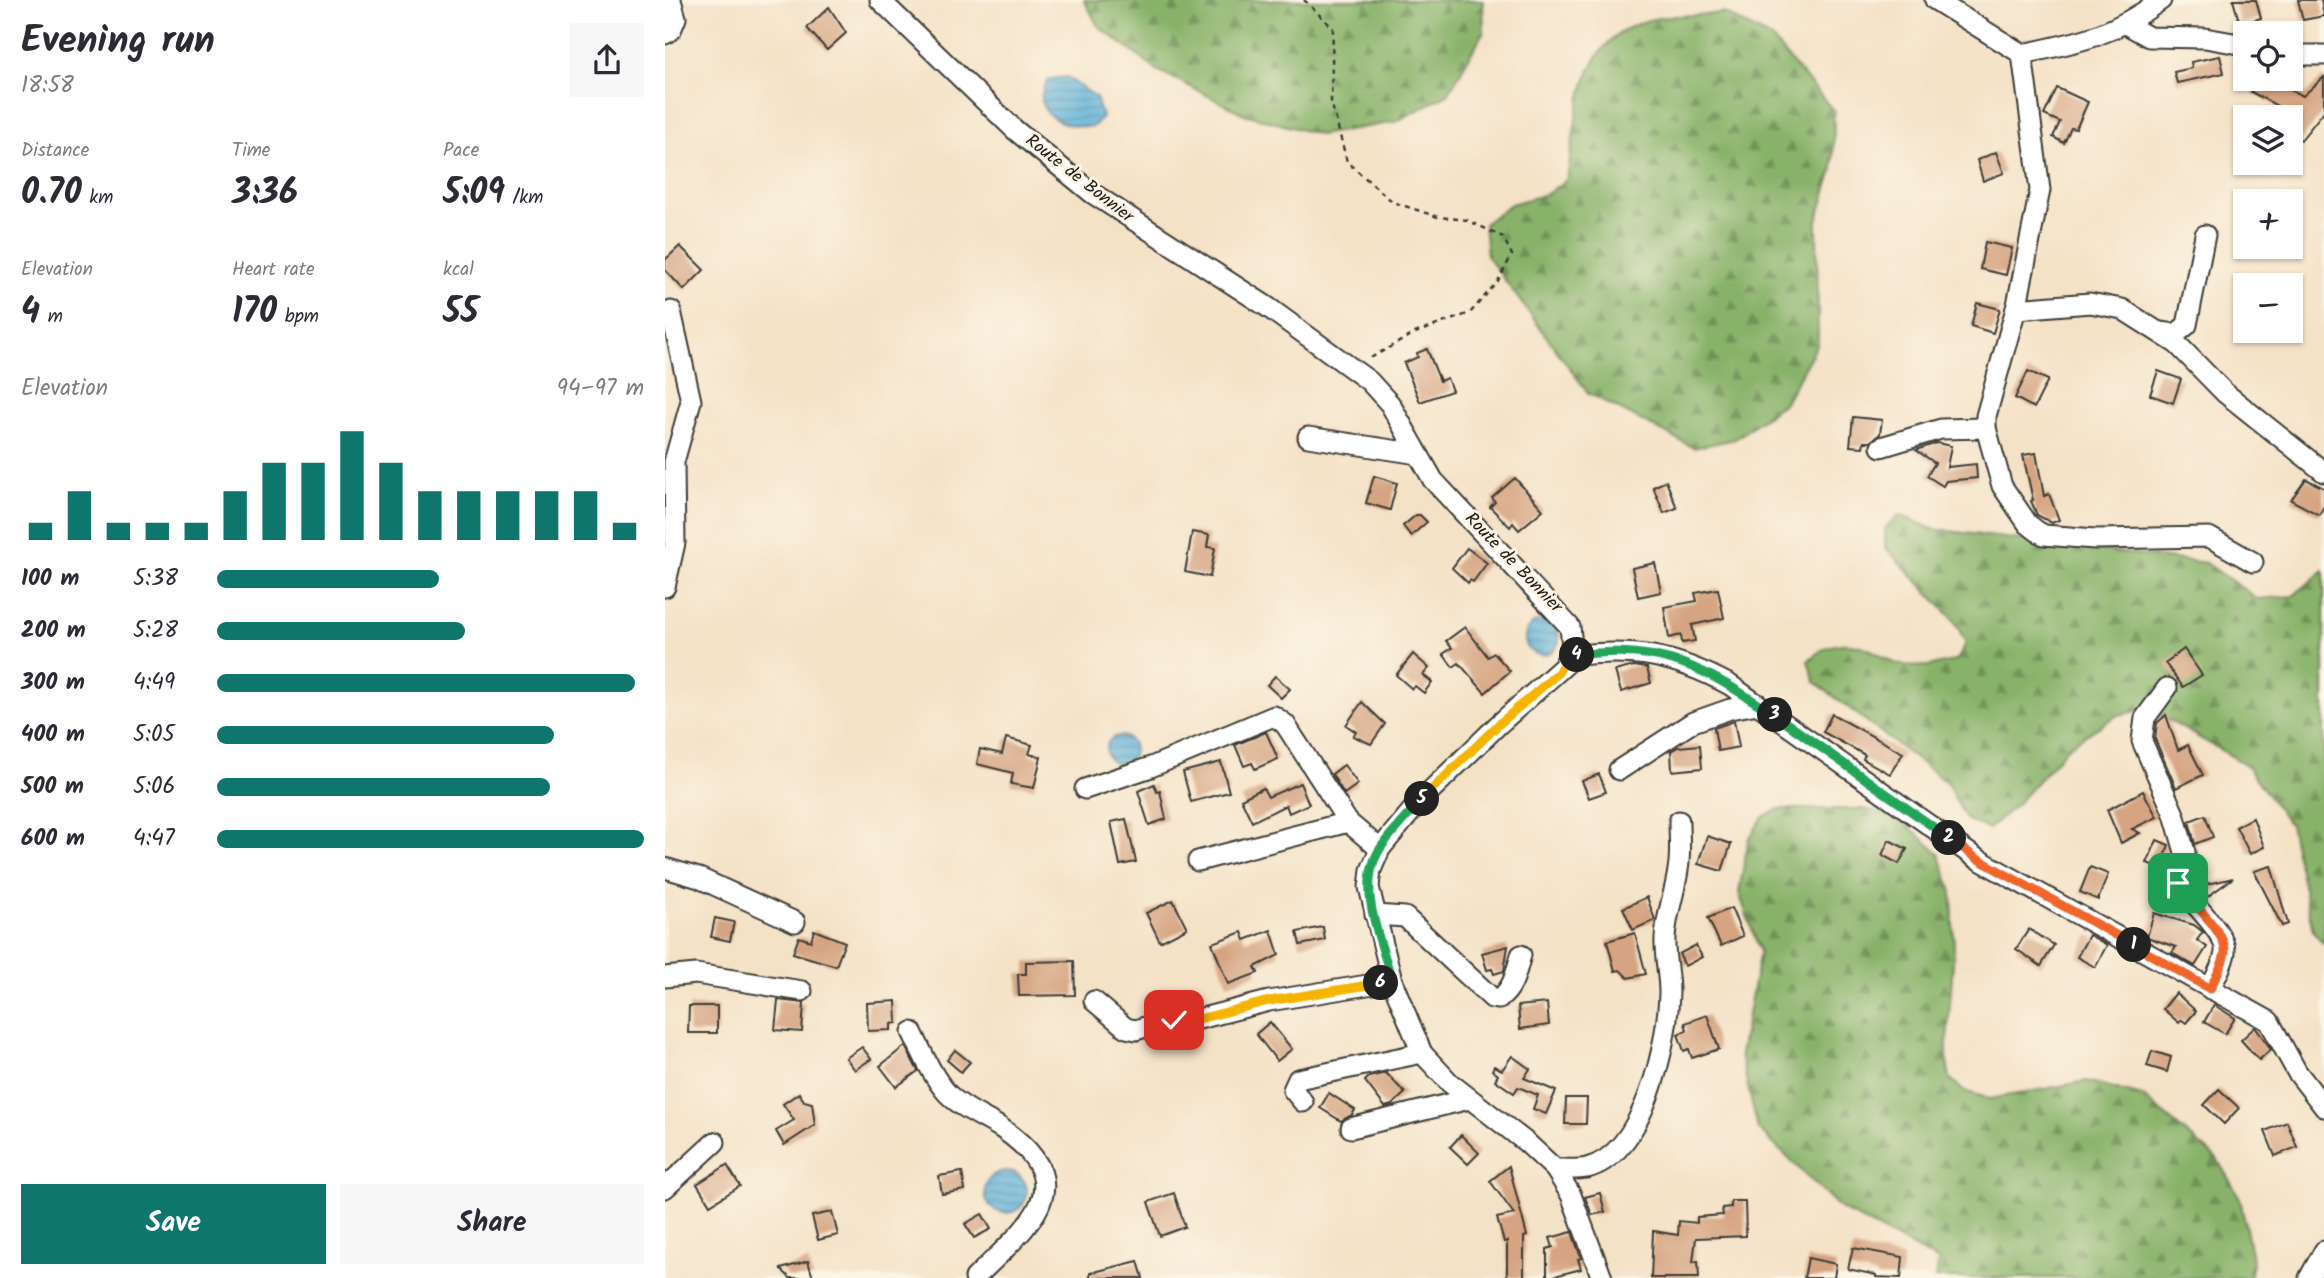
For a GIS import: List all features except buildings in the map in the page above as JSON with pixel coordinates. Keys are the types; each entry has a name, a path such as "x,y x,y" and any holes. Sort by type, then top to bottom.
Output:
{"street":[{"path":"665,34 671,30 676,18 671,0"},
{"name":"Route de Bonnier","path":"880,0 1015,130 1091,193 1269,308 1353,368 1390,404 1433,480 1565,618 1573,638 1569,656"},
{"path":"1935,0 2022,54 2092,39 2126,24 2161,0"},
{"path":"2126,24 2149,37 2205,38 2233,43"},
{"path":"2022,54 2041,190 2016,309 1986,416 1986,428 2002,486 2028,524 2044,535 2139,540 2209,537 2253,562"},
{"path":"2303,55 2324,55"},
{"path":"2160,332 2176,334 2187,325 2205,235"},
{"path":"2016,309 2090,303 2122,309 2160,332 2215,380 2225,393 2324,472"},
{"path":"665,587 675,543 674,462 691,401 671,311"},
{"path":"1881,447 1941,429 1986,428"},
{"path":"1308,437 1418,454"},
{"path":"1602,1278 1571,1195 1555,1169 1527,1143 1469,1099 1422,1053 1392,981 1375,915 1370,878 1380,849 1447,772 1557,674 1569,656 1614,650 1674,659 1695,666 1758,704 1976,858 2269,1021 2297,1072 2324,1107"},
{"path":"2167,688 2145,718 2142,741 2174,814 2185,852 2178,883 2186,896 2224,938 2225,953 2210,989"},
{"path":"1619,770 1693,722 1730,709 1758,704"},
{"path":"1085,789 1151,767 1270,716 1285,724 1348,822 1380,849"},
{"path":"1555,1169 1587,1168 1604,1160 1623,1141 1642,1108 1655,1076 1667,1023 1669,988 1664,939 1680,859 1679,821"},
{"path":"1198,861 1348,822"},
{"path":"665,868 699,878 795,922"},
{"path":"1375,915 1405,917 1492,999 1499,999 1506,994 1514,982 1521,955"},
{"path":"665,978 696,974 802,990"},
{"path":"1094,1001 1126,1028 1136,1030 1163,1021 1187,1022 1269,1001 1392,981"},
{"path":"912,1032 947,1093 1016,1138 1033,1156 1046,1180 1046,1190 1028,1221 975,1278"},
{"path":"1303,1102 1293,1090 1298,1079 1422,1053"},
{"path":"1352,1128 1469,1099"},
{"path":"665,1188 715,1142"},
{"path":"2309,1278 2324,1251"}],"path":[{"path":"1304,0 1333,29 1331,101 1347,162 1393,202 1438,217 1467,220 1503,237 1512,255 1498,281 1470,313 1415,333 1353,368"}],"green space":[{"path":"1084,0 1483,0 1484,31 1448,94 1395,122 1320,135 1244,114 1157,70 1098,26"},
{"path":"1724,13 1771,38 1834,111 1833,169 1817,221 1818,343 1785,402 1735,439 1694,448 1588,393 1487,256 1484,224 1511,204 1547,194 1567,179 1584,84 1593,63 1607,45 1625,30 1649,20"},
{"path":"1899,515 1933,529 2206,563 2258,599 2293,596 2324,570 2324,944 2313,931 2290,825 2245,764 2149,709 2118,715 2070,745 2017,804 1988,829 1966,819 1947,783 1815,682 1808,661 1822,650 1838,644 1864,647 1891,662 1906,666 1929,666 1958,659 1966,643 1954,620 1885,547 1885,528"},
{"path":"1779,809 1867,809 1900,819 1939,853 1952,892 1954,949 1946,1057 1950,1078 1962,1090 1990,1099 2087,1081 2142,1096 2217,1159 2240,1198 2253,1264 2250,1278 1935,1278 1939,1261 1841,1209 1758,1129 1740,1054 1760,952 1739,893 1748,840 1763,817"}],"water":[{"path":"1067,77 1096,97 1102,117 1094,126 1061,122 1045,109 1043,91 1049,79"},
{"path":"1542,621 1554,626 1559,638 1554,650 1542,655 1530,650 1525,638 1530,626"},
{"path":"1120,736 1130,740 1134,750 1130,760 1120,764 1110,760 1106,750 1110,740"},
{"path":"1006,1171 1021,1177 1027,1192 1021,1207 1006,1213 991,1207 985,1192 991,1177"}],"route":[{"path":"1174,1020 1187,1022 1269,1001 1392,981 1369,887 1371,870 1380,849 1447,772 1557,674 1569,656 1614,650 1661,656 1695,666 1730,685 1791,726 1976,858 2210,989 2225,953 2224,938 2186,896 2178,883"}]}
